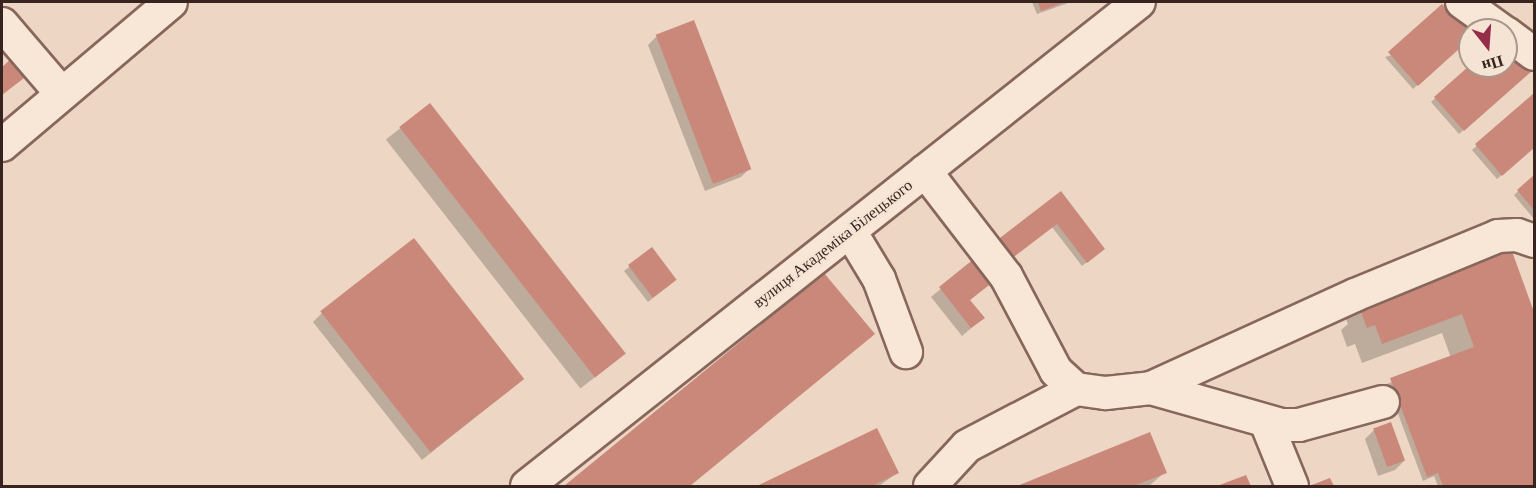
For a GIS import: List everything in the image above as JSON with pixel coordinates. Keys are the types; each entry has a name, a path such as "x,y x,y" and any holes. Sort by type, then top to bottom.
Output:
{"street":[{"path":"2,145 171,2"},
{"name":"вулиця Академіка Білецького","path":"527,486 1139,2"},
{"path":"1462,2 1484,18"},
{"path":"2,24 62,94"},
{"path":"1518,42 1534,54"},
{"path":"925,171 1006,276 1056,371 1076,389 1106,393 1151,388 1355,295 1498,236 1517,235 1534,241"},
{"path":"850,231 879,279 906,352"},
{"path":"1151,388 1197,398 1266,423 1299,424 1383,402"},
{"path":"930,486 967,446 1076,389"},
{"path":"1266,423 1292,486"}],"building":[{"path":"1038,2 1065,2 1041,11"},
{"path":"1442,4 1458,19 1458,50 1418,86 1388,52"},
{"path":"694,20 751,169 713,184 656,35"},
{"path":"1518,55 1532,71 1464,131 1434,97 1458,76 1458,78 1518,78"},
{"path":"10,60 24,78 2,95 2,67"},
{"path":"1534,93 1534,148 1502,176 1475,144"},
{"path":"430,103 626,354 595,378 399,127"},
{"path":"1534,175 1534,210 1517,190"},
{"path":"1061,191 1105,249 1087,263 1057,224 1011,259 996,241"},
{"path":"414,238 524,379 430,452 320,311"},
{"path":"1509,243 1534,312 1534,486 1443,486 1438,473 1427,477 1390,378 1474,347 1462,314 1382,344 1375,325 1367,328 1360,309"},
{"path":"652,247 677,280 653,298 628,265"},
{"path":"975,258 993,282 970,300 985,318 971,328 939,287"},
{"path":"824,273 875,334 690,486 564,486"},
{"path":"1391,422 1405,461 1387,467 1373,428"},
{"path":"877,428 899,473 872,486 757,486"},
{"path":"1150,432 1167,473 1133,486 1017,486"},
{"path":"1246,475 1251,486 1217,486"},
{"path":"1330,478 1334,486 1309,486"}]}
